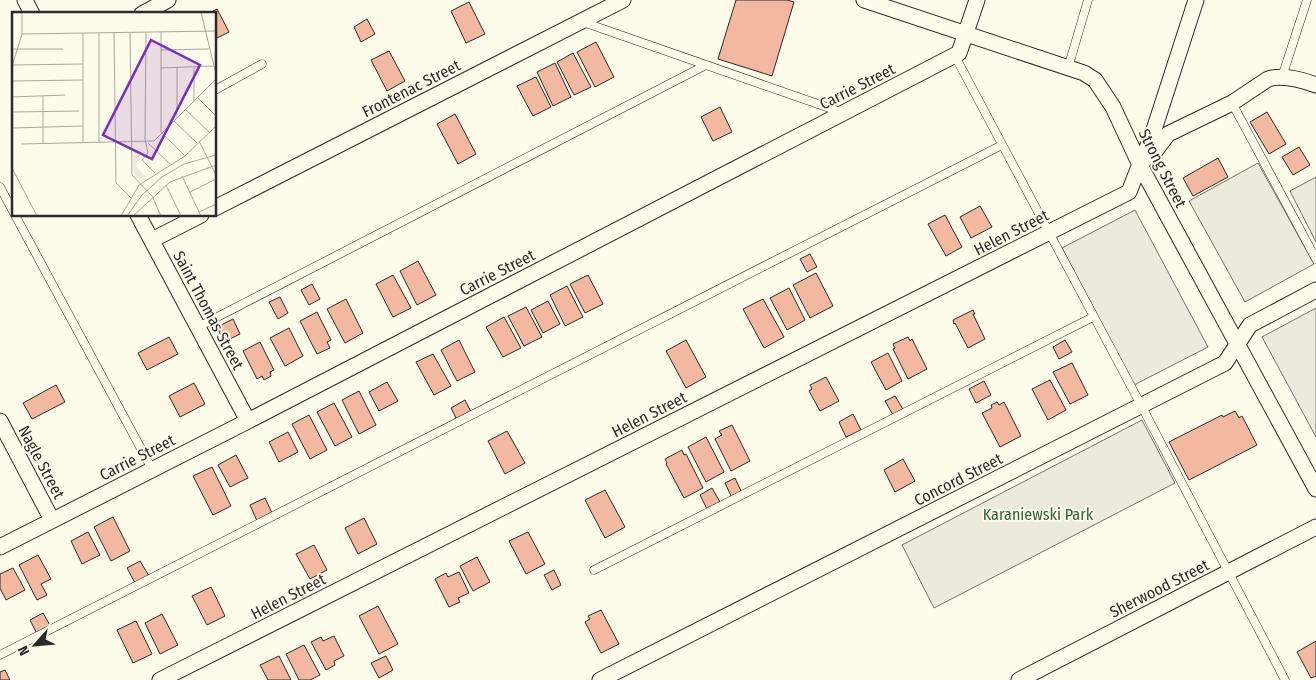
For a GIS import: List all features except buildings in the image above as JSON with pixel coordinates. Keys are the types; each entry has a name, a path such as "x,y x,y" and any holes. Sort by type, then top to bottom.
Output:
{"street":[{"path":"25,0 31,12"},
{"path":"146,12 168,0"},
{"name":"Frontenac Street","path":"216,207 624,0"},
{"name":"Strong Street","path":"865,0 1084,73 1095,80 1113,107 1140,164 1316,489"},
{"path":"954,56 959,53 977,0"},
{"name":"Helen Street","path":"160,680 1129,192 1152,139 1196,0"},
{"name":"Carrie Street","path":"0,546 248,421 954,56"},
{"path":"1140,164 1156,150 1168,134 1232,103 1268,79 1282,77 1316,85"},
{"name":"Saint Thomas Street","path":"139,216 248,421"},
{"path":"152,240 200,216"},
{"name":"Concord Street","path":"600,680 1225,363 1250,325 1316,290"},
{"name":"Nagle Street","path":"0,421 52,520"},
{"name":"Sherwood Street","path":"1019,680 1316,527"}],"lane":[{"path":"1068,68 1088,0"},
{"path":"1282,77 1307,0"},
{"path":"582,21 843,113"},
{"path":"954,56 1285,680"},
{"path":"216,89 262,64"},
{"path":"198,327 706,65"},
{"path":"1232,103 1316,258"},
{"path":"0,655 1002,145"},
{"path":"0,188 12,210"},
{"path":"15,216 152,469"},
{"path":"594,570 1093,317"}],"green space":[{"path":"1258,163 1314,264 1245,302 1189,201"},
{"path":"1316,177 1316,242 1290,191"},
{"path":"1316,308 1316,437 1262,337"},
{"name":"Karaniewski Park","path":"1142,420 1175,483 934,608 902,545"}],"shaded area":[{"path":"1135,210 1208,347 1134,385 1062,248"}]}
